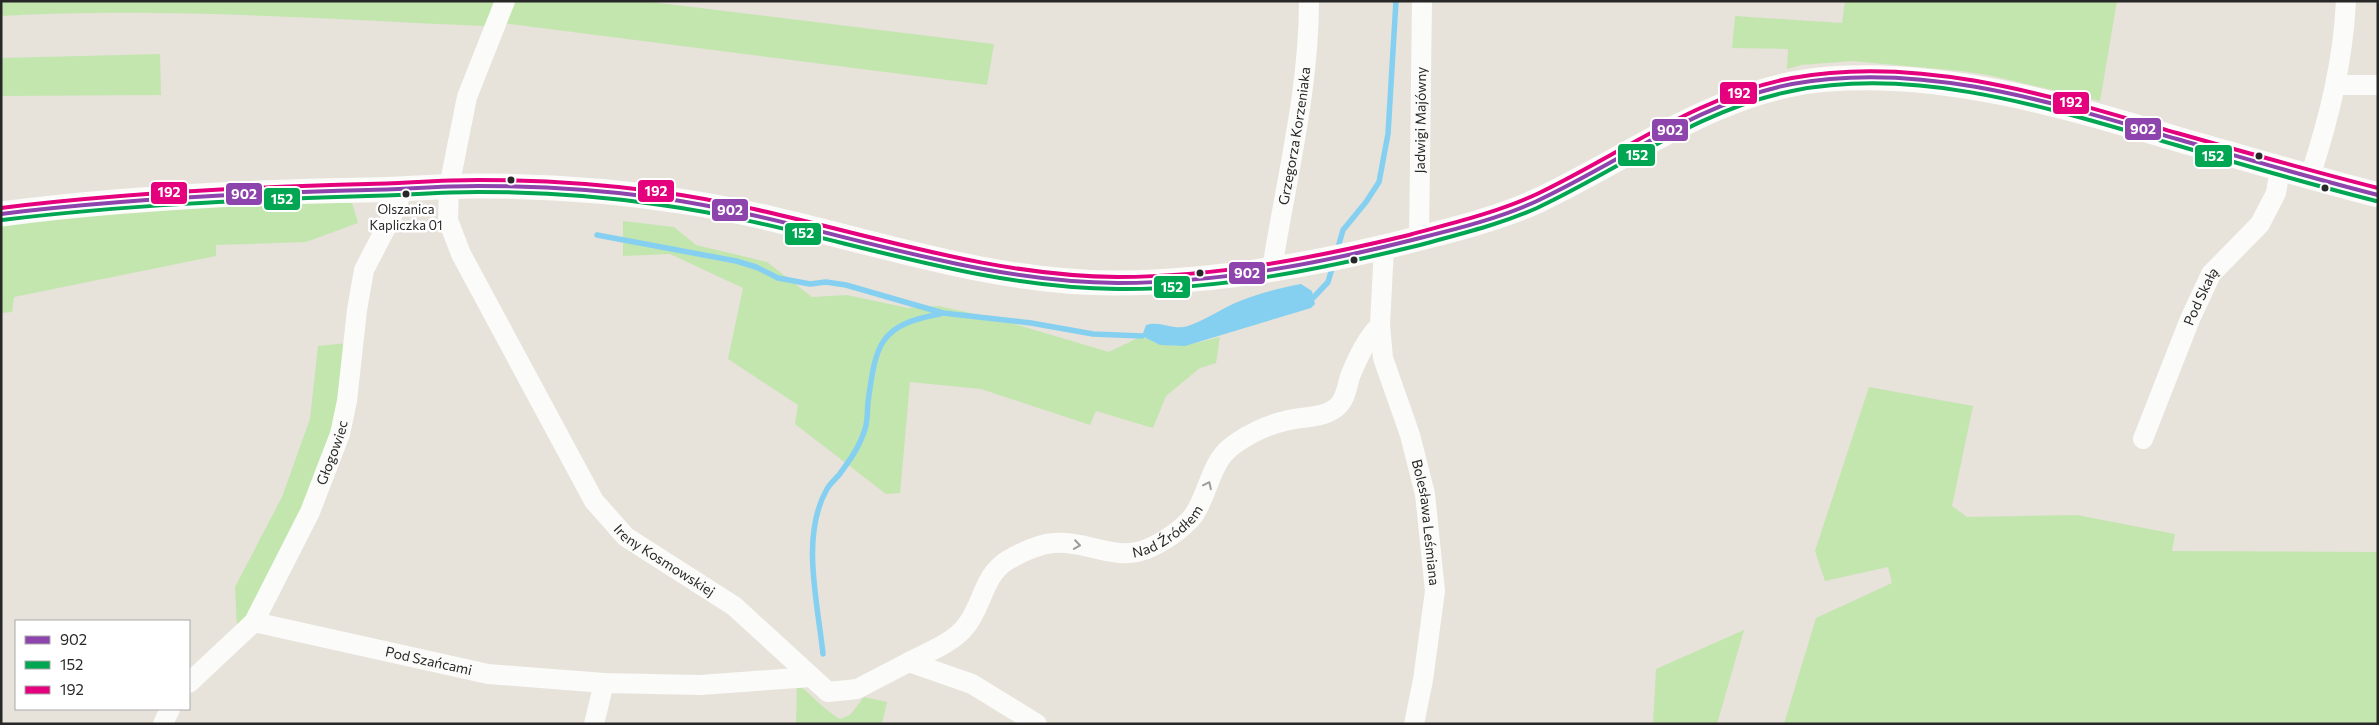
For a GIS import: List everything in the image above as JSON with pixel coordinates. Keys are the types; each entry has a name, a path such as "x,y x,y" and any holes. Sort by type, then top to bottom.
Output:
{"street":[{"name":"Ireny Kosmowskiej","path":"504,1 467,97 449,187 448,220 461,254 594,500 626,537 734,606 828,692 857,689 909,662"},
{"name":"Grzegorza Korzeniaka","path":"1272,269 1302,97 1309,37 1309,1"},
{"name":"Jadwigi Majówny","path":"1419,239 1422,1"},
{"path":"2310,177 2327,124 2337,84 2346,1"},
{"path":"1,214 63,206 278,192 449,187 558,189 636,195 696,203 765,217 980,269 1026,277 1075,282 1121,283 1199,278 1272,269 1353,255 1501,216 1537,201 1682,124 1751,95 1784,86 1827,79 1873,78 1922,82 2019,97 2127,124 2280,169 2378,195"},
{"path":"2337,84 2378,85"},
{"name":"Pod Skałą","path":"2143,439 2190,318 2211,274 2260,224 2276,193 2280,169"},
{"name":"Głogowiec","path":"190,682 254,622 310,512 340,434 347,401 357,310 364,270 393,214 403,189"},
{"name":"Bolesława Leśmiana","path":"1384,248 1380,325 1382,358 1410,435 1425,494 1435,590 1423,680 1414,724"},
{"name":"Nad Źródłem","path":"909,662 960,632 974,614 987,582 995,570 1006,561 1029,549 1054,542 1117,553 1146,549 1177,531 1193,516 1220,460 1230,448 1267,427 1331,411 1338,406 1347,391 1366,340 1380,325"},
{"name":"Pod Szańcami","path":"254,622 488,674 604,683 700,685 812,677"},
{"path":"909,662 972,684 1037,724"},
{"path":"594,724 604,683"},
{"path":"163,724 170,710"}],"green space":[{"path":"1,1 496,1 484,26 182,13 1,16"},
{"path":"512,1 643,1 994,44 987,85 502,23"},
{"path":"1845,1 2117,1 2100,101 1988,75 1961,71 1852,61 1801,65 1787,69 1788,49 1732,48 1735,16 1842,23"},
{"path":"160,54 161,95 1,96 1,58"},
{"path":"214,202 352,203 358,223 306,242 216,245 216,256 14,297 12,312 1,313 1,226 72,216"},
{"path":"623,221 674,227 696,245 767,262 812,297 847,295 908,308 939,306 1001,320 1109,352 1142,336 1152,341 1171,345 1190,344 1220,337 1216,363 1200,368 1166,396 1153,428 1096,411 1090,425 981,389 910,382 900,493 886,494 795,424 798,405 728,359 743,288 670,254 623,256"},
{"path":"347,343 349,427 265,620 237,626 235,587 282,497 310,419 318,346"},
{"path":"1869,387 1973,406 1952,506 1967,517 2077,515 2175,534 2172,551 2378,552 2378,724 1784,724 1816,618 1892,583 1888,567 1825,581 1815,551"},
{"path":"1744,630 1717,724 1653,724 1656,669"},
{"path":"797,684 840,719 850,715 864,697 887,702 882,724 796,724"}],"water":[{"path":"1301,284 1312,291 1315,304 1311,308 1185,346 1160,345 1142,336 1146,325 1188,326 1248,298"}],"waterway":[{"path":"1337,251 1343,230 1366,202 1379,182 1388,134 1396,1"},
{"path":"597,235 736,261 756,267 778,278 810,284 826,282 846,285 943,313 1031,323 1093,334 1142,336"},
{"path":"1314,297 1328,282 1333,265"},
{"path":"823,654 813,570 814,528 819,508 827,489 851,458 863,435 867,423 868,402 874,366 884,341 892,332 904,324 940,314"}],"transit line":[{"name":"192","path":"1,208 93,198 230,189 464,180 547,182 638,189 718,202 945,255 1002,266 1060,274 1118,277 1191,274 1265,265 1337,251 1409,235 1474,217 1506,207 1537,194 1661,127 1725,98 1758,86 1792,78 1841,72 1890,71 1939,75 2035,93 2378,188"},
{"name":"902","path":"1,214 93,204 230,195 464,186 547,188 638,195 718,208 945,261 1002,272 1060,280 1118,283 1156,282 1270,270 1346,256 1480,222 1509,213 1537,201 1661,135 1725,104 1792,84 1841,78 1890,77 1939,81 2035,99 2378,195"},
{"name":"152","path":"2,220 93,210 230,201 464,192 547,194 638,202 718,215 945,268 1002,278 1060,286 1118,289 1194,286 1308,270 1420,245 1479,229 1537,208 1661,142 1725,111 1792,91 1840,84 1938,87 1986,95 2083,118 2376,201"}],"place":[{"name":"Olszanica Kapliczka 01","path":"406,194"}]}
